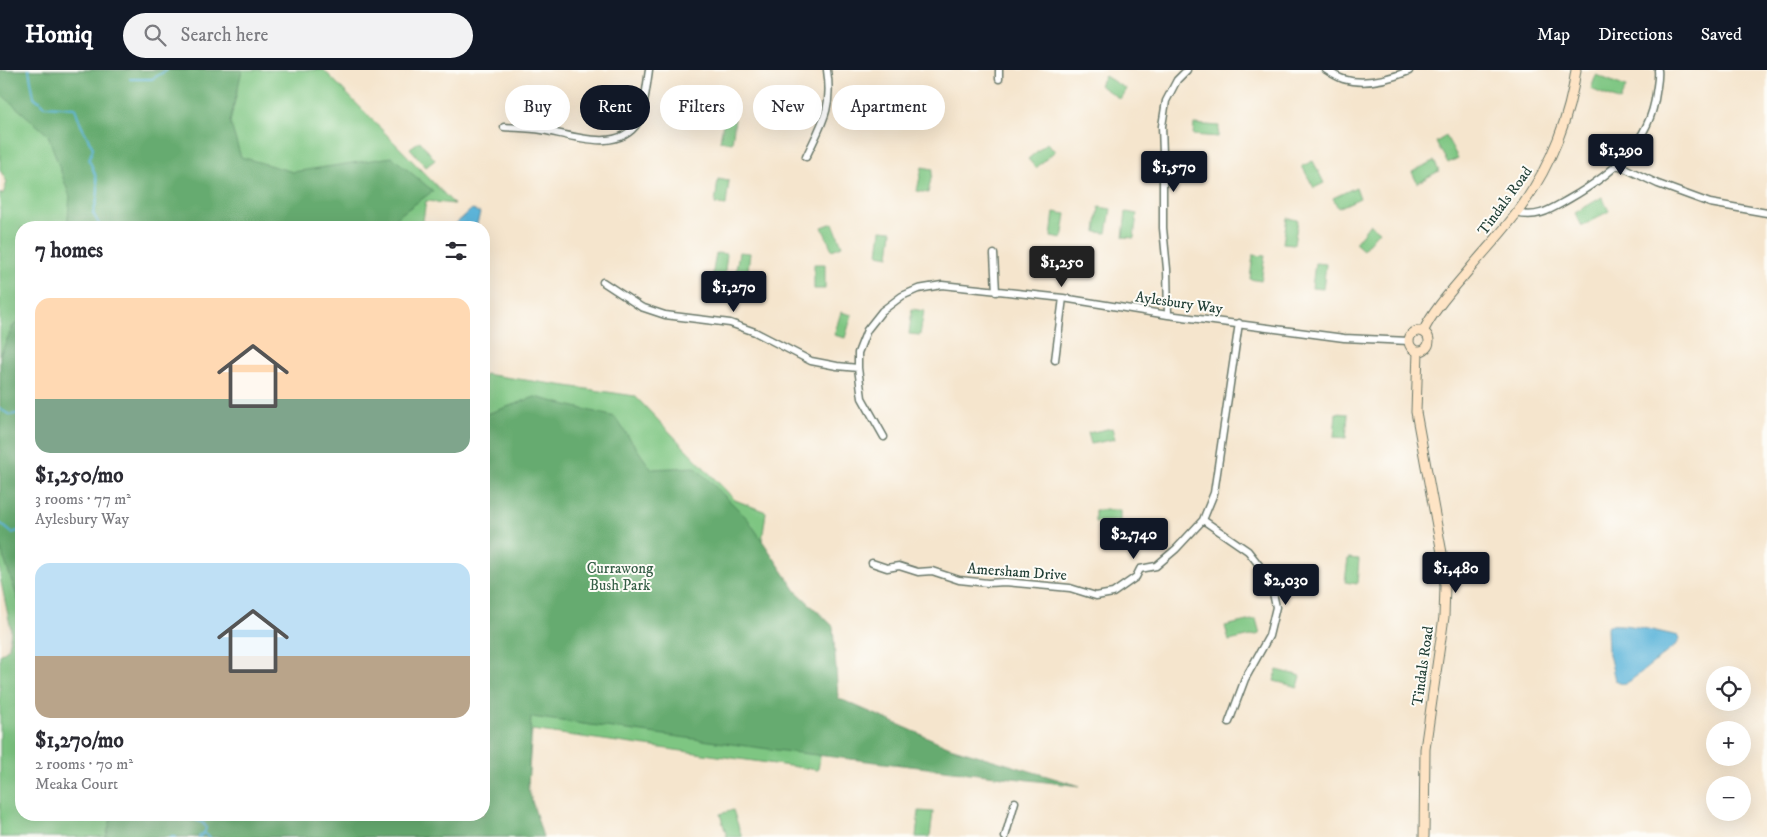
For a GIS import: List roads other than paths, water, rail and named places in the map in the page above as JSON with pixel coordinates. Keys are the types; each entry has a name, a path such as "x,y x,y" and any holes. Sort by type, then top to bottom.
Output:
{"main road":[{"name":"Tindals Road","path":"1423,332 1428,322 1447,297 1516,214 1542,176 1557,142 1573,95 1576,70"},
{"path":"1423,332 1428,337 1429,343 1424,350 1418,351 1410,346 1409,341 1414,333 1423,332"},
{"name":"Tindals Road","path":"1418,351 1416,412 1442,553 1445,586 1444,617 1425,749 1424,837"}],"street":[{"path":"504,127 539,130 595,141 612,140 626,135 638,122 649,70"},
{"path":"806,157 827,112 830,89 827,70"},
{"path":"999,70 999,79"},
{"path":"1168,315 1163,228 1162,126 1166,101 1177,80 1187,70"},
{"path":"1326,70 1344,79 1366,82 1390,79 1409,71"},
{"path":"1516,214 1527,216 1548,211 1598,181 1618,165 1632,150 1646,129 1655,102 1658,70"},
{"path":"1618,165 1658,184 1710,203 1767,213"},
{"path":"994,254 996,292"},
{"path":"603,282 640,307 665,315 730,323 755,332 811,361 858,368"},
{"name":"Aylesbury Way","path":"884,437 862,398 858,353 867,330 882,310 902,296 918,288 942,285 1063,298 1168,315 1344,338 1409,341"},
{"path":"1055,360 1063,298"},
{"name":"Amersham Drive","path":"872,563 887,568 899,566 918,572 932,571 959,580 1070,588 1096,596 1113,593 1136,577 1140,569 1156,566 1176,549 1203,520 1214,493 1239,323"},
{"path":"1203,520 1248,550 1270,579 1276,607 1269,636 1245,679 1229,722"},
{"path":"1006,837 1015,802"}],"water":[{"path":"472,209 480,213 478,221 459,221"},
{"path":"1609,625 1644,628 1679,636 1680,639 1676,645 1630,681 1621,683 1615,680 1608,650 1607,628"}],"waterway":[{"path":"29,70 34,97 45,106 75,108 81,125 93,148 89,160 98,186 93,213 97,221"},
{"path":"130,79 152,79 167,70"},
{"path":"0,409 10,415 15,414"},
{"path":"0,523 12,533 15,532"},
{"path":"198,821 206,828 199,837"},
{"path":"204,833 210,837"},
{"path":"170,837 176,837"}],"park label":[{"name":"Currawong Bush Park","path":"620,576"}]}
